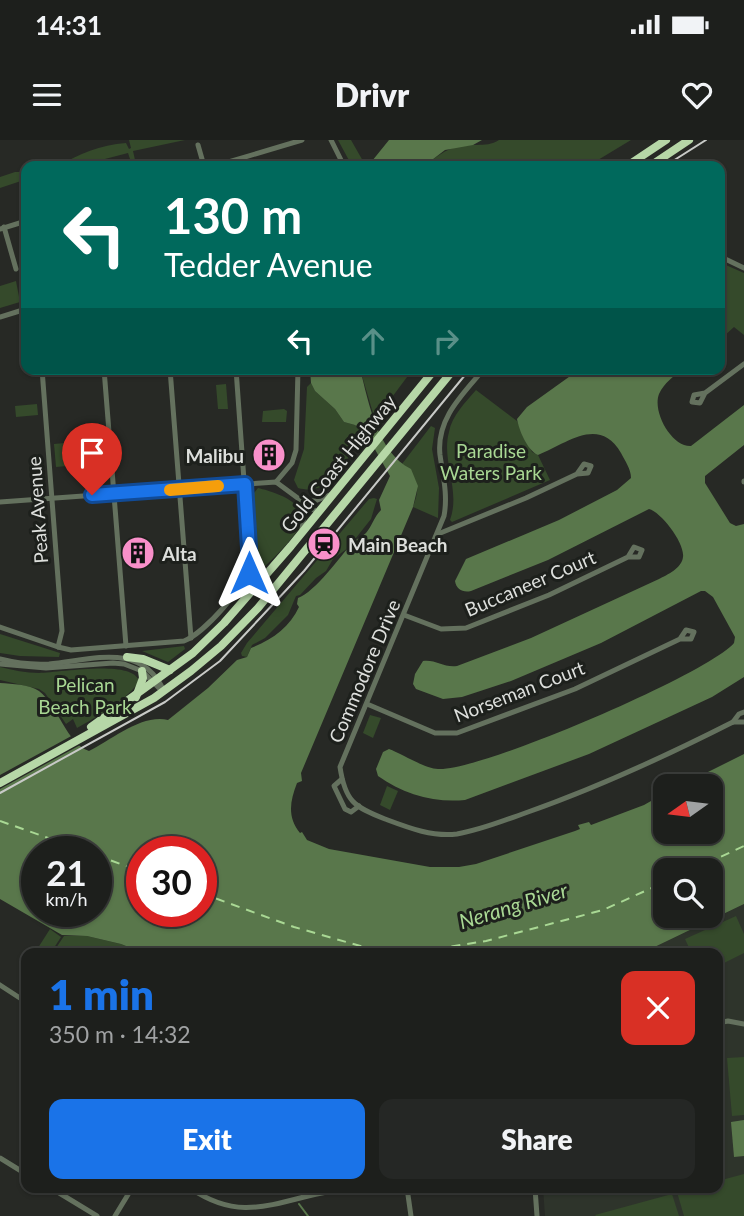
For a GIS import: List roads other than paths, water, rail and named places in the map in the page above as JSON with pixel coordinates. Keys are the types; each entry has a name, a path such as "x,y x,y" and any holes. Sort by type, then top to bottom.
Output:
{"highway":[{"path":"634,161 666,140"},
{"path":"658,161 689,140"},
{"name":"Gold Coast Highway","path":"0,783 82,735 198,649 224,624 300,535 430,375"},
{"name":"Gold Coast Highway","path":"0,778 164,691 200,664 244,623 449,375"},
{"path":"127,657 144,659 170,670"},
{"path":"136,696 143,677 142,671"}],"street":[{"path":"232,161 302,140"},
{"path":"331,140 342,161"},
{"path":"198,145 203,161"},
{"path":"16,269 2,228 21,222"},
{"path":"725,259 744,268"},
{"path":"0,317 21,311"},
{"path":"705,393 744,364"},
{"name":"Peak Avenue","path":"42,375 62,635 58,648"},
{"path":"104,375 126,646"},
{"path":"170,375 191,638"},
{"path":"0,627 58,648 71,650 184,641 191,638 240,588 249,573 250,564 236,375"},
{"path":"276,482 292,463 296,450 298,375"},
{"name":"Commodore Drive","path":"359,806 351,811 345,809 334,786 342,779 341,767 438,534 446,504 440,448 441,430 451,409 479,375"},
{"path":"438,534 577,474"},
{"path":"0,502 276,482 317,513"},
{"path":"298,499 315,501 334,493"},
{"path":"298,499 304,514 300,535"},
{"name":"Buccaneer Court","path":"404,615 441,629 466,628 549,595 628,557"},
{"name":"Norseman Court","path":"367,704 435,733 457,733 575,690 680,639"},
{"path":"0,662 45,664 127,657 147,667 156,682"},
{"path":"0,662 46,668 124,664 142,671 164,691"},
{"path":"342,779 343,788 354,804 381,818 428,834 457,834 488,826 566,798 646,766 733,722 744,712"},
{"path":"733,722 744,722"},
{"path":"0,996 3,987 21,999"},
{"path":"723,1022 744,1024"},
{"path":"0,1158 21,1171"},
{"path":"59,1193 97,1216"},
{"path":"116,1216 129,1193"},
{"path":"197,1193 209,1202 231,1210 253,1211 320,1193"},
{"path":"408,1193 411,1216"},
{"path":"535,1193 537,1216"}],"water":[{"path":"389,140 482,140 473,145 445,150 431,161 372,161"},
{"name":"Nerang River","path":"310,375 362,375 382,439 399,461 411,469 418,486 413,507 301,773 302,781 297,783 291,803 291,815 300,833 302,832 307,840 329,849 430,867 459,867 476,864 575,831 580,829 578,825 589,822 591,825 653,800 653,844 723,844 723,774 704,774 744,754 744,904 723,914 723,858 653,858 653,928 694,928 652,948 131,948 87,936 62,935 48,927 112,927 112,836 21,836 21,911 0,899 0,683 39,691 75,741 89,751 137,724 158,719 168,720 237,660 247,657 251,648 273,637 295,614 299,607 298,598 312,589 352,543 366,533 381,510 379,500 390,476 368,437 355,425 344,422 335,409 315,391"},
{"path":"572,375 676,375 659,394 658,410 671,435 684,445 691,446 744,405 744,445 705,476 705,483 730,523 736,526 744,524 744,677 712,697 589,754 465,800 442,800 408,792 378,776 376,769 383,752 389,749 438,769 462,766 498,755 640,697 683,676 734,643 735,637 713,597 701,591 601,643 511,681 462,697 443,699 416,689 413,684 415,674 423,661 457,666 531,638 674,571 682,561 683,551 676,536 660,516 649,509 548,560 471,591 458,588 455,581 466,559 559,520 617,490 631,478 621,453 603,436 582,436 538,455 527,444 517,419 527,407"},
{"path":"744,1120 744,1156 734,1157 731,1122"}],"waterway":[{"path":"299,1204 308,1216"}],"tram line":[{"path":"673,161 706,140"},
{"path":"0,793 165,702 220,661 304,571 465,375"}],"place":[{"name":"Malibu","path":"269,455"},
{"name":"Main Beach","path":"324,544"},
{"name":"Alta","path":"138,553"}],"park label":[{"name":"Paradise Waters Park","path":"491,461"},
{"name":"Pelican Beach Park","path":"85,695"}]}
